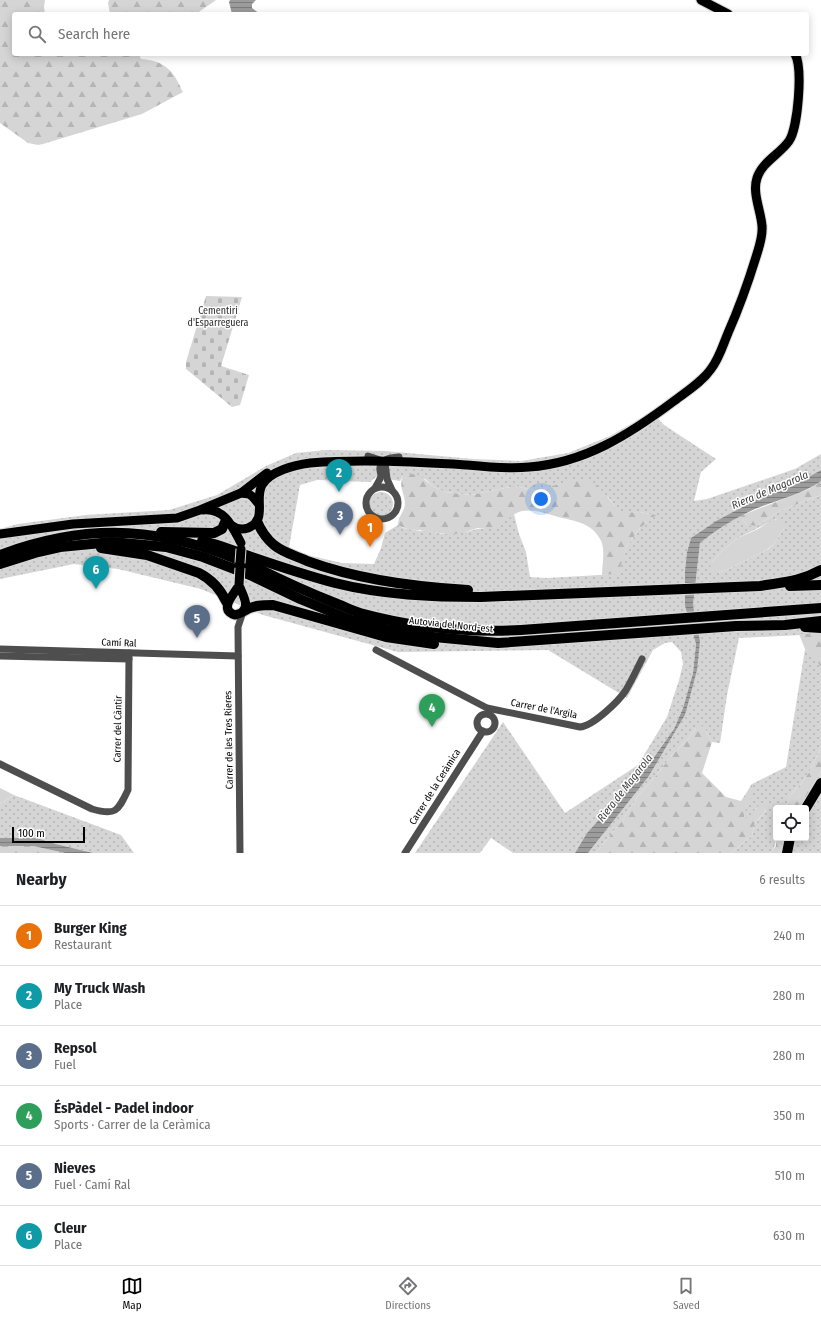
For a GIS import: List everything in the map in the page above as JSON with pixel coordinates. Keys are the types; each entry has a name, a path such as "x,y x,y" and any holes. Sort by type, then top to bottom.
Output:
{"highway":[{"path":"151,535 163,532 214,533 222,529 227,520"},
{"path":"257,521 266,538 274,545 292,555 333,569 383,581 440,589 590,592"},
{"name":"Autovia del Nord-est","path":"0,555 28,545 75,535 113,532 164,537 227,556 253,566 304,591 359,612 441,629 500,632 819,623"},
{"path":"164,537 188,538 209,542 335,583 363,589 436,597 480,597 760,586 796,581 821,570"},
{"name":"Autovia del Nord-est","path":"0,564 38,552 64,546 112,542 155,546 183,551 203,557 250,575 300,599 351,620 391,630 434,638 498,643 734,615 821,608"},
{"path":"92,544 99,547 147,555 199,573 206,576 215,584 222,594 230,600"},
{"path":"760,586 821,585"},
{"path":"244,612 261,605 273,605 386,637 434,644 498,643"},
{"path":"808,805 821,783"},
{"path":"787,853 789,841"}],"main road":[{"path":"701,0 724,12"},
{"path":"0,534 73,524 177,518 241,493 259,478 274,469 308,458 398,459 500,468 530,467 564,461 592,452 616,440 697,384 709,372 717,360 731,327 760,243 762,227 756,193 756,179 762,168 786,144 794,132 800,71 796,56"},
{"path":"258,503 263,482 271,476 290,467 314,463 369,458 383,466 398,459"},
{"path":"239,585 230,600 228,610 232,614 238,615 244,612 246,605 239,585 241,546 249,528 257,521 260,510 258,503 253,497 249,494 241,493"},
{"path":"230,498 225,505 227,520 241,546"},
{"path":"200,510 215,510 227,520 242,529 249,528"},
{"path":"230,600 239,596 244,599"}],"street":[{"path":"376,488 383,466"},
{"path":"383,466 398,503 394,512 387,518 377,518 373,516 368,511 366,502 369,492 376,488 384,487 392,490"},
{"name":"Carrer de les Tres Rieres","path":"240,853 238,627 244,612"},
{"name":"Carrer de les Tres Rieres","path":"232,614 238,627"},
{"name":"Camí Ral","path":"0,650 129,656"},
{"name":"Carrer de l'Argila","path":"376,650 482,706 570,726 585,726 592,723 625,691 642,659"},
{"name":"Camí Ral","path":"0,656 238,656"},
{"name":"Carrer del Càntir","path":"0,764 92,809 105,813 115,811 121,804 128,790 129,656"},
{"name":"Carrer de la Ceràmica","path":"405,853 483,731"}],"green space":[{"path":"0,0 45,0 45,12 12,12 12,56 140,56 141,59 159,63 168,69 176,78 183,92 142,114 38,145 28,143 0,123"},
{"path":"109,0 216,0 199,12 110,12"},
{"name":"Cementiri d'Esparreguera","path":"206,296 242,297 221,366 249,375 240,405 232,407 186,369 186,362"},
{"path":"652,412 664,425 716,459 701,472 694,501 707,499 795,469 821,454 821,470 794,485 763,496 716,521 691,538 687,552 685,570 685,606 696,644 693,673 683,708 674,729 652,760 587,833 575,853 513,853 491,838 480,853 415,853 503,722 565,813 638,765 667,717 679,680 683,664 681,652 672,642 665,643 653,650 627,698 548,650 398,652 263,615 201,589 118,569 74,564 0,579 0,529 18,524 86,515 169,510 217,495 266,466 296,453 326,450 385,451 473,459 521,461 568,453 610,436","holes":["403,476 425,479 434,487 445,492 471,495 515,486 537,491 566,482 608,497 621,514 640,512 655,515 640,528 627,546 617,574 547,578 530,577 526,552 519,534 514,514 495,527 466,532 442,534 426,530 420,531 403,528 398,525 385,533 381,548 374,564 342,563 307,555 289,547 300,485 317,480 370,482 376,477 400,481"]},
{"path":"409,474 420,476 434,487 445,492 471,495 515,486 537,491 571,480 588,480 597,485 621,513 640,512 656,515 640,528 627,546 618,574 602,575 603,547 596,533 586,525 543,513 522,511 496,527 478,528 457,534 409,529 398,525 405,504 401,483 403,476"},
{"path":"821,481 821,495 780,511 756,526 747,525 740,516 809,489"},
{"path":"381,492 390,495 393,504 390,513 381,516 372,513 369,504 372,495"},
{"path":"821,495 821,634 739,638 727,695 720,743 712,742 705,729 696,728 638,796 622,821 596,853 588,853 649,776 685,715 700,641 693,605 700,543 716,530 740,516 747,525 756,526 780,511","holes":["776,519 785,527 774,544 767,550 718,573 712,562 736,539"]},
{"path":"773,520 782,520 785,527 774,544 765,551 726,570 718,573 713,572 710,567 712,562 736,539"},
{"path":"799,634 821,634 821,667 813,655 805,649"},
{"path":"805,649 814,655 821,667 821,747 810,771 801,784 791,794 786,805 773,805 773,841 776,841 770,853 731,853 752,836 754,825 766,810 756,808 752,816 747,819 744,817 751,794 752,784 786,767"},
{"path":"698,722 705,729 712,742 702,773 726,797 741,801 752,784 752,795 744,817 747,818 760,804 767,802 767,808 754,825 752,836 731,853 596,853 622,821 638,796 672,755 689,738"},
{"path":"821,747 821,771 802,805 786,805 791,794 801,784 810,771"},
{"path":"821,771 821,853 782,853 784,841 809,841 809,805 802,805"},
{"path":"0,788 14,795 0,804"},
{"path":"14,795 121,835 134,853 93,853 37,838 0,838 0,804"},
{"path":"776,841 784,841 782,853 770,853 776,846"},
{"path":"0,846 33,846 65,853 0,853"}],"shaded area":[{"path":"230,0 256,0 252,4 252,8 257,12 232,12 229,2"},
{"path":"821,470 821,481 813,486 797,494 748,512 720,528 700,543 693,605 700,641 697,670 685,715 649,776 588,853 575,853 587,833 652,760 674,729 683,708 693,673 696,644 685,606 685,570 687,552 691,538 716,521 763,496 794,485"},
{"path":"0,838 37,838 93,853 65,853 33,846 0,846"}],"place":[{"name":"My Truck Wash","path":"339,492"},
{"name":"Repsol","path":"340,535"},
{"name":"Burger King","path":"370,547"},
{"name":"Cleur","path":"96,589"},
{"name":"Nieves","path":"197,638"},
{"name":"ÉsPàdel - Padel indoor","path":"432,727"}],"water label":[{"name":"Riera de Magarola","path":"770,490"},
{"name":"Riera de Magarola","path":"625,788"}]}
